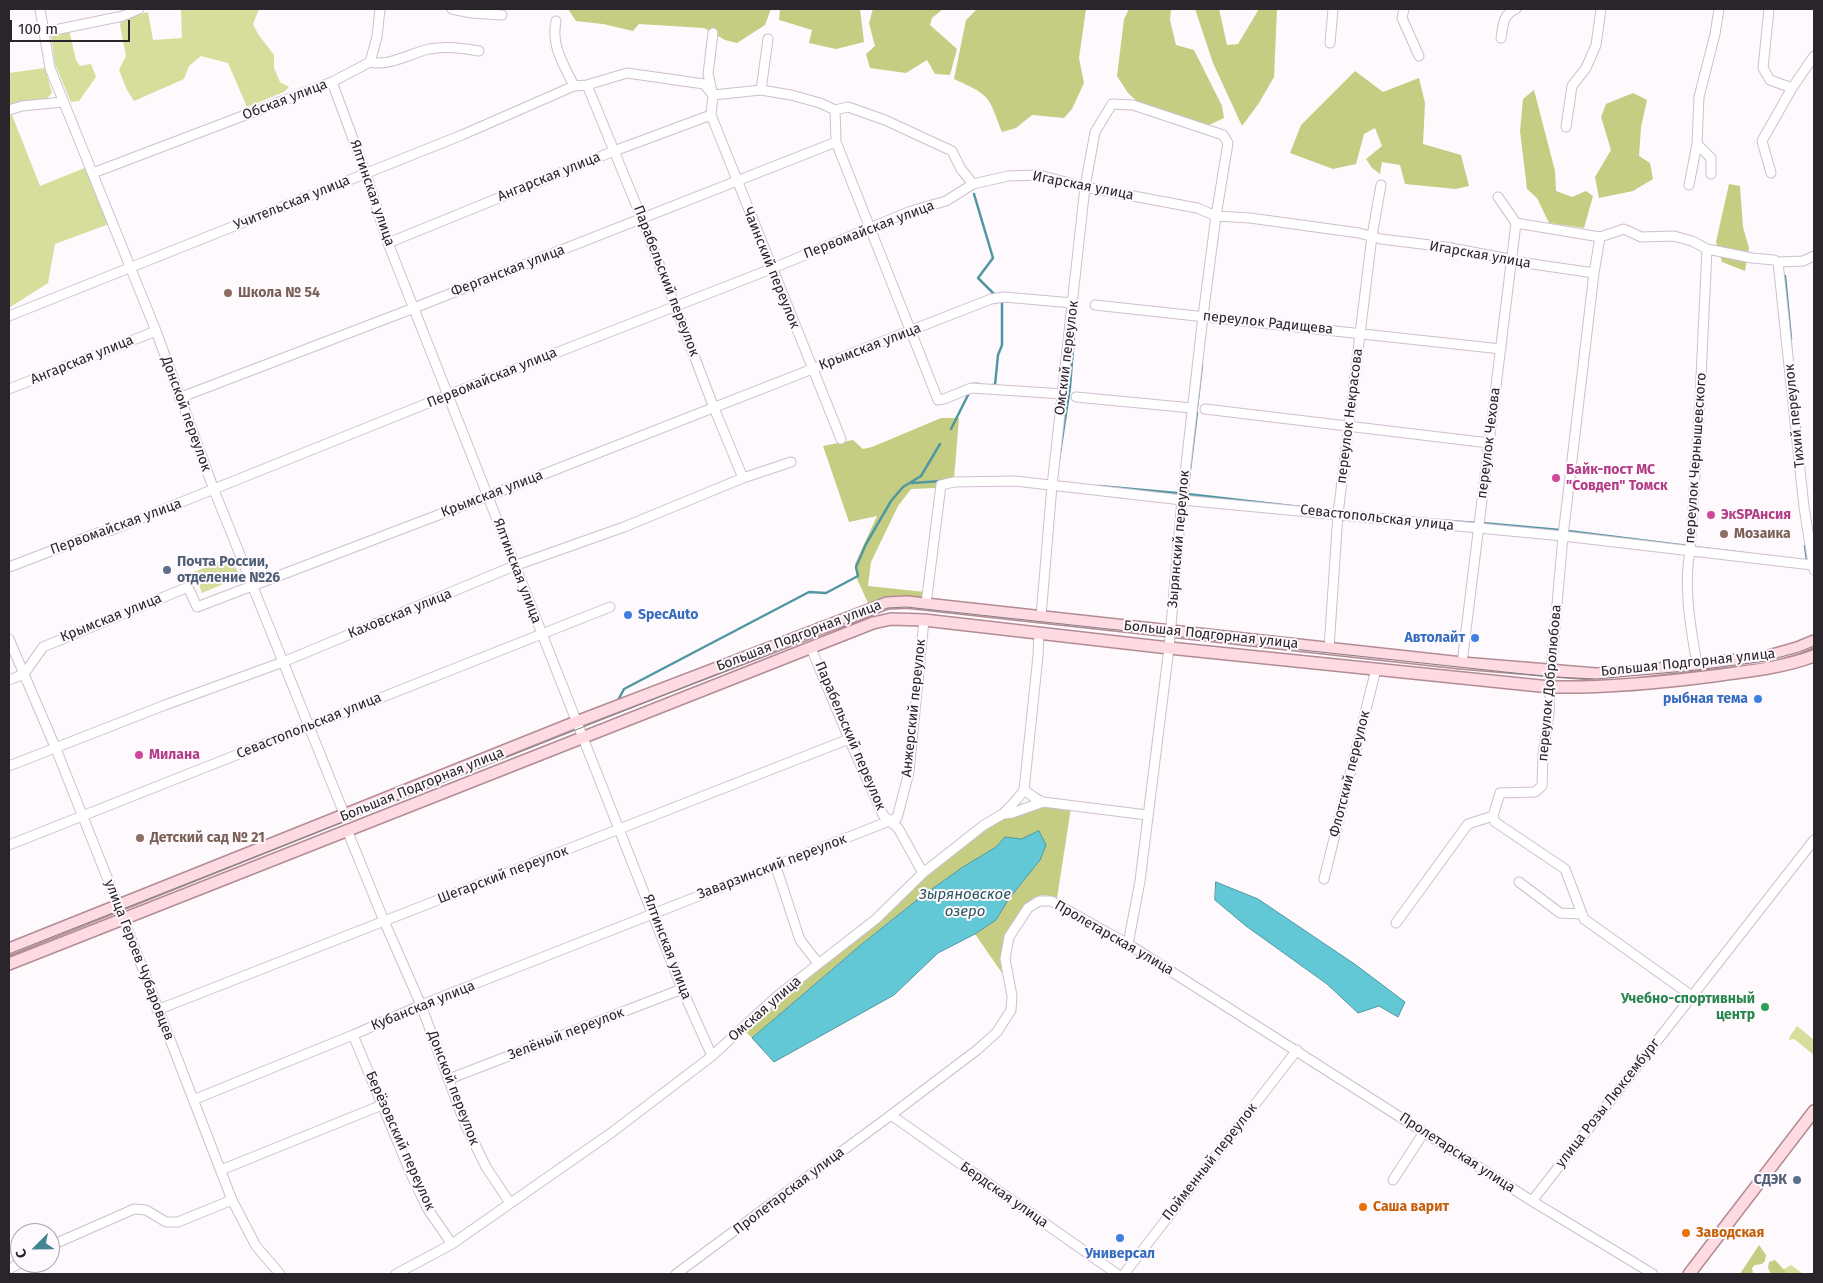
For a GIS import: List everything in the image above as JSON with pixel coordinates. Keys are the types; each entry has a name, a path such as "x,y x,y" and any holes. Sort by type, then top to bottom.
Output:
{"main road":[{"name":"Большая Подгорная улица","path":"9,949 576,722 887,602 907,602 1041,616 1462,664 1551,672 1614,673 1765,657 1798,648 1814,641"},
{"name":"Большая Подгорная улица","path":"9,964 811,648 891,619 924,620 1169,648 1550,687 1596,688 1660,682 1767,669 1814,656"},
{"path":"1690,1274 1814,1111"}],"street":[{"name":"Донской переулок","path":"40,9 50,68 156,331 214,490 345,816"},
{"path":"45,32 123,16 139,9"},
{"path":"370,62 377,37 380,9"},
{"path":"452,9 471,13 502,15"},
{"path":"1330,43 1333,9"},
{"path":"1404,9 1402,18 1419,56"},
{"path":"1501,38 1505,18 1509,12 1516,9"},
{"path":"1566,127 1572,86 1586,68 1596,45 1602,9"},
{"path":"1689,185 1697,144 1699,97 1719,9"},
{"path":"1769,9 1763,68 1770,80 1792,88"},
{"path":"556,21 553,33 556,50 574,86 587,85 627,73 704,84 713,95 760,90 791,95 820,103 835,110 848,107 885,120 952,151 961,168 974,184"},
{"name":"Чаинский переулок","path":"713,33 708,74 713,95 711,115 771,269 841,439"},
{"path":"760,90 768,39"},
{"name":"Обская улица","path":"93,173 332,82 370,62 379,65 429,50 447,47 479,51"},
{"path":"1771,173 1762,141 1792,88 1814,56"},
{"name":"Ялтинская улица","path":"332,82 366,174 388,243 514,566 682,989 712,1056"},
{"name":"Парабельский переулок","path":"587,85 642,219 714,408 743,478"},
{"name":"Учительская улица","path":"9,316 462,135 574,86"},
{"path":"9,110 22,106 63,102"},
{"name":"Омский переулок","path":"1041,616 1052,486 1085,187 1095,132 1112,104 1133,105 1223,135"},
{"path":"835,110 836,142 937,398 940,400 971,388 1062,394"},
{"name":"Ангарская улица","path":"388,243 614,151 711,115"},
{"name":"Зырянский переулок","path":"1128,944 1140,881 1169,648 1192,408 1216,216 1228,143 1223,135"},
{"name":"Ферганская улица","path":"179,398 836,142"},
{"path":"1697,144 1711,158 1711,174"},
{"name":"Игарская улица","path":"974,184 1008,176 1040,175 1085,187 1198,208 1216,216 1250,218 1359,233 1381,239 1446,247 1512,261 1594,273"},
{"name":"Первомайская улица","path":"9,567 98,533 112,530 214,490 448,395 771,269 911,211 946,201 974,184"},
{"name":"переулок Некрасова","path":"1329,648 1338,514 1372,236 1381,185"},
{"path":"1498,197 1516,223 1600,237 1624,229 1641,236 1674,236 1692,241 1707,249 1778,262 1803,261 1814,256"},
{"name":"переулок Чехова","path":"1462,664 1516,223"},
{"name":"переулок Добролюбова","path":"1492,816 1500,793 1535,792 1542,786 1543,754 1549,714 1563,536 1594,273 1600,237"},
{"name":"переулок Чернышевского","path":"1697,665 1690,619 1687,565 1690,551 1700,399 1707,249"},
{"name":"Тихий переулок","path":"1778,262 1804,506 1813,567"},
{"name":"Крымская улица","path":"24,674 43,647 188,587 197,607 488,496 991,299 999,297 1073,303"},
{"name":"переулок Радищева","path":"1095,305 1501,349"},
{"name":"Ангарская улица","path":"9,389 156,331"},
{"path":"1076,397 1192,408"},
{"path":"1205,409 1489,444"},
{"name":"Каховская улица","path":"9,766 165,705 283,662 514,566 624,527 743,478 791,462"},
{"name":"Севастопольская улица","path":"926,604 941,485 954,482 1015,481 1182,500 1563,536 1813,567"},
{"name":"Севастопольская улица","path":"9,845 610,607"},
{"name":"Анжерский переулок","path":"890,821 897,818 909,772 924,620"},
{"path":"1003,814 1024,790 1039,634"},
{"name":"улица Героев Чубаровцев","path":"9,639 56,749 124,919 157,1010 232,1200 256,1246 280,1274"},
{"name":"Парабельский переулок","path":"811,648 883,815 898,828 923,873"},
{"name":"Флотский переулок","path":"1324,879 1376,669"},
{"path":"9,680 24,674"},
{"name":"Шегарский переулок","path":"157,1010 849,739"},
{"path":"1024,790 1034,798 1044,802"},
{"name":"Омская улица","path":"396,1274 452,1244 611,1133 712,1056 776,998 876,919 923,873 984,824 1003,814 1012,813 1044,802 1147,815"},
{"path":"1396,923 1468,824 1492,816 1495,822 1565,869 1584,919 1692,996"},
{"name":"Заварзинский переулок","path":"653,913 776,867 890,821"},
{"name":"Донской переулок","path":"348,830 384,921 421,1005 466,1124 486,1167 510,1202"},
{"name":"улица Розы Люксембург","path":"1532,1201 1814,840"},
{"path":"776,867 800,940 818,963"},
{"path":"1519,882 1560,912 1582,914"},
{"name":"Пролетарская улица","path":"676,1274 891,1115 997,1032 1011,1010 1012,996 1005,959 1008,937 1028,908 1039,901 1051,901 1128,944 1532,1201 1653,1274"},
{"name":"Кубанская улица","path":"193,1100 353,1035 421,1005 587,941 653,913"},
{"name":"Зелёный переулок","path":"450,1079 682,989"},
{"name":"Берёзовский переулок","path":"353,1035 427,1208 452,1244"},
{"name":"Пойменный переулок","path":"1124,1274 1297,1050"},
{"path":"221,1170 382,1105"},
{"name":"Бердская улица","path":"891,1115 1117,1274"},
{"path":"1393,1180 1424,1132"},
{"path":"60,1242 134,1210 146,1210 166,1222 178,1222 232,1200"}],"green space":[{"path":"181,9 259,9 253,24 274,55 274,68 280,82 289,87 284,92 247,107 228,63 201,56 189,66 184,79 134,101 127,90 119,70 126,56 120,25 121,20 148,12 153,40 182,38"},
{"path":"568,9 771,9 765,25 737,43 725,40 704,28 639,24 633,31 603,24 576,21"},
{"path":"780,9 860,9 864,42 836,49 809,43 812,30 779,20"},
{"path":"873,9 943,9 932,18 930,25 957,49 950,75 935,74 927,60 906,73 870,68 866,54 875,46 869,23"},
{"path":"977,9 1086,9 1079,58 1084,83 1072,109 1064,118 1032,115 1016,128 1002,132 994,110 987,98 982,93 954,79 966,20"},
{"path":"1129,9 1171,9 1170,20 1176,45 1194,50 1222,106 1224,118 1207,126 1140,104 1128,93 1117,76 1124,19"},
{"path":"1195,9 1219,9 1227,45 1238,44 1259,9 1277,9 1274,77 1259,103 1242,126 1213,63"},
{"path":"69,30 76,60 80,66 91,64 96,77 79,101 71,102 55,64 51,34"},
{"path":"45,68 52,93 45,100 9,106 9,73"},
{"path":"1355,71 1383,92 1419,78 1425,103 1423,144 1461,155 1469,186 1456,189 1405,184 1400,165 1382,162 1380,174 1372,168 1366,159 1382,146 1375,128 1364,134 1356,164 1333,169 1290,153 1301,125"},
{"path":"1534,90 1555,171 1556,191 1572,197 1586,191 1593,196 1584,228 1549,223 1537,198 1527,189 1520,131 1523,99"},
{"path":"1633,93 1647,100 1641,127 1639,156 1650,163 1653,179 1633,191 1599,198 1595,177 1611,150 1601,117 1606,104"},
{"path":"12,115 40,186 87,167 109,224 55,244 48,283 9,308 9,116"},
{"path":"1729,184 1740,186 1743,227 1749,248 1745,271 1722,262 1716,242"},
{"path":"941,418 959,418 954,479 935,488 911,489 898,506 871,562 868,586 925,592 924,602 886,599 868,603 857,579 855,564 877,516 849,522 823,446 853,440 863,449 872,447"},
{"path":"231,557 240,577 202,593 194,572"},
{"path":"1044,805 1071,808 1057,898 1038,896 1029,902 1018,914 1004,938 1001,955 1002,973 975,934 996,920 1008,900 1040,860 1021,839 1005,837 996,847 963,867 922,896 862,944 752,1038 745,1031 924,875 987,826 1002,818"},
{"path":"1797,1026 1814,1040 1814,1055 1794,1039 1789,1040"},
{"path":"1759,1245 1766,1255 1765,1261 1752,1268 1753,1274 1740,1274"},
{"path":"1775,1260 1786,1272 1785,1274 1771,1274 1768,1268 1769,1262"},
{"path":"1791,1265 1803,1274 1775,1274"}],"water":[{"name":"Зыряновское озеро","path":"1039,831 1046,845 1040,860 1008,900 996,920 975,934 938,953 894,995 774,1062 752,1038 862,944 922,896 963,867 996,847 1005,837 1021,839"},
{"path":"1216,882 1258,899 1356,965 1405,1002 1398,1017 1379,1006 1358,1013 1327,984 1246,926 1215,900"}],"waterway":[{"path":"974,194 993,258 978,278 994,294"},
{"path":"1785,276 1791,339"},
{"path":"1059,459 1070,387 1077,296"},
{"path":"992,385 995,385 998,355 1002,345 1002,301"},
{"path":"1197,407 1202,365"},
{"path":"972,384 979,384"},
{"path":"951,429 969,393"},
{"path":"1197,412 1187,494 1309,508"},
{"path":"617,702 624,689 809,592 826,593 858,576 856,567 866,544 891,501 903,487 921,476 940,444"},
{"path":"912,483 942,481"},
{"path":"1099,486 1177,493"},
{"path":"1437,520 1476,523"},
{"path":"1482,523 1560,530"},
{"path":"1568,531 1688,546"},
{"path":"1805,560 1807,560 1805,546 1808,544"},
{"path":"1693,547 1743,553"}],"tram line":[{"path":"9,954 888,608 906,607 1551,677 1596,679 1697,670 1766,661 1814,646"}],"place":[{"name":"Школа № 54","path":"228,293"},
{"name":"Байк-пост MC \"Совдеп\" Томск","path":"1556,478"},
{"name":"ЭкSPAнсия","path":"1711,515"},
{"name":"Мозаика","path":"1724,534"},
{"name":"Почта России, отделение №26","path":"167,570"},
{"name":"SpecAuto","path":"628,615"},
{"name":"Автолайт","path":"1475,638"},
{"name":"рыбная тема","path":"1758,699"},
{"name":"Милана","path":"139,755"},
{"name":"Детский сад № 21","path":"140,838"},
{"name":"Учебно-спортивный центр","path":"1765,1007"},
{"name":"СДЭК","path":"1797,1180"},
{"name":"Саша варит","path":"1363,1207"},
{"name":"Заводская","path":"1686,1233"},
{"name":"Универсал","path":"1120,1238"}]}
